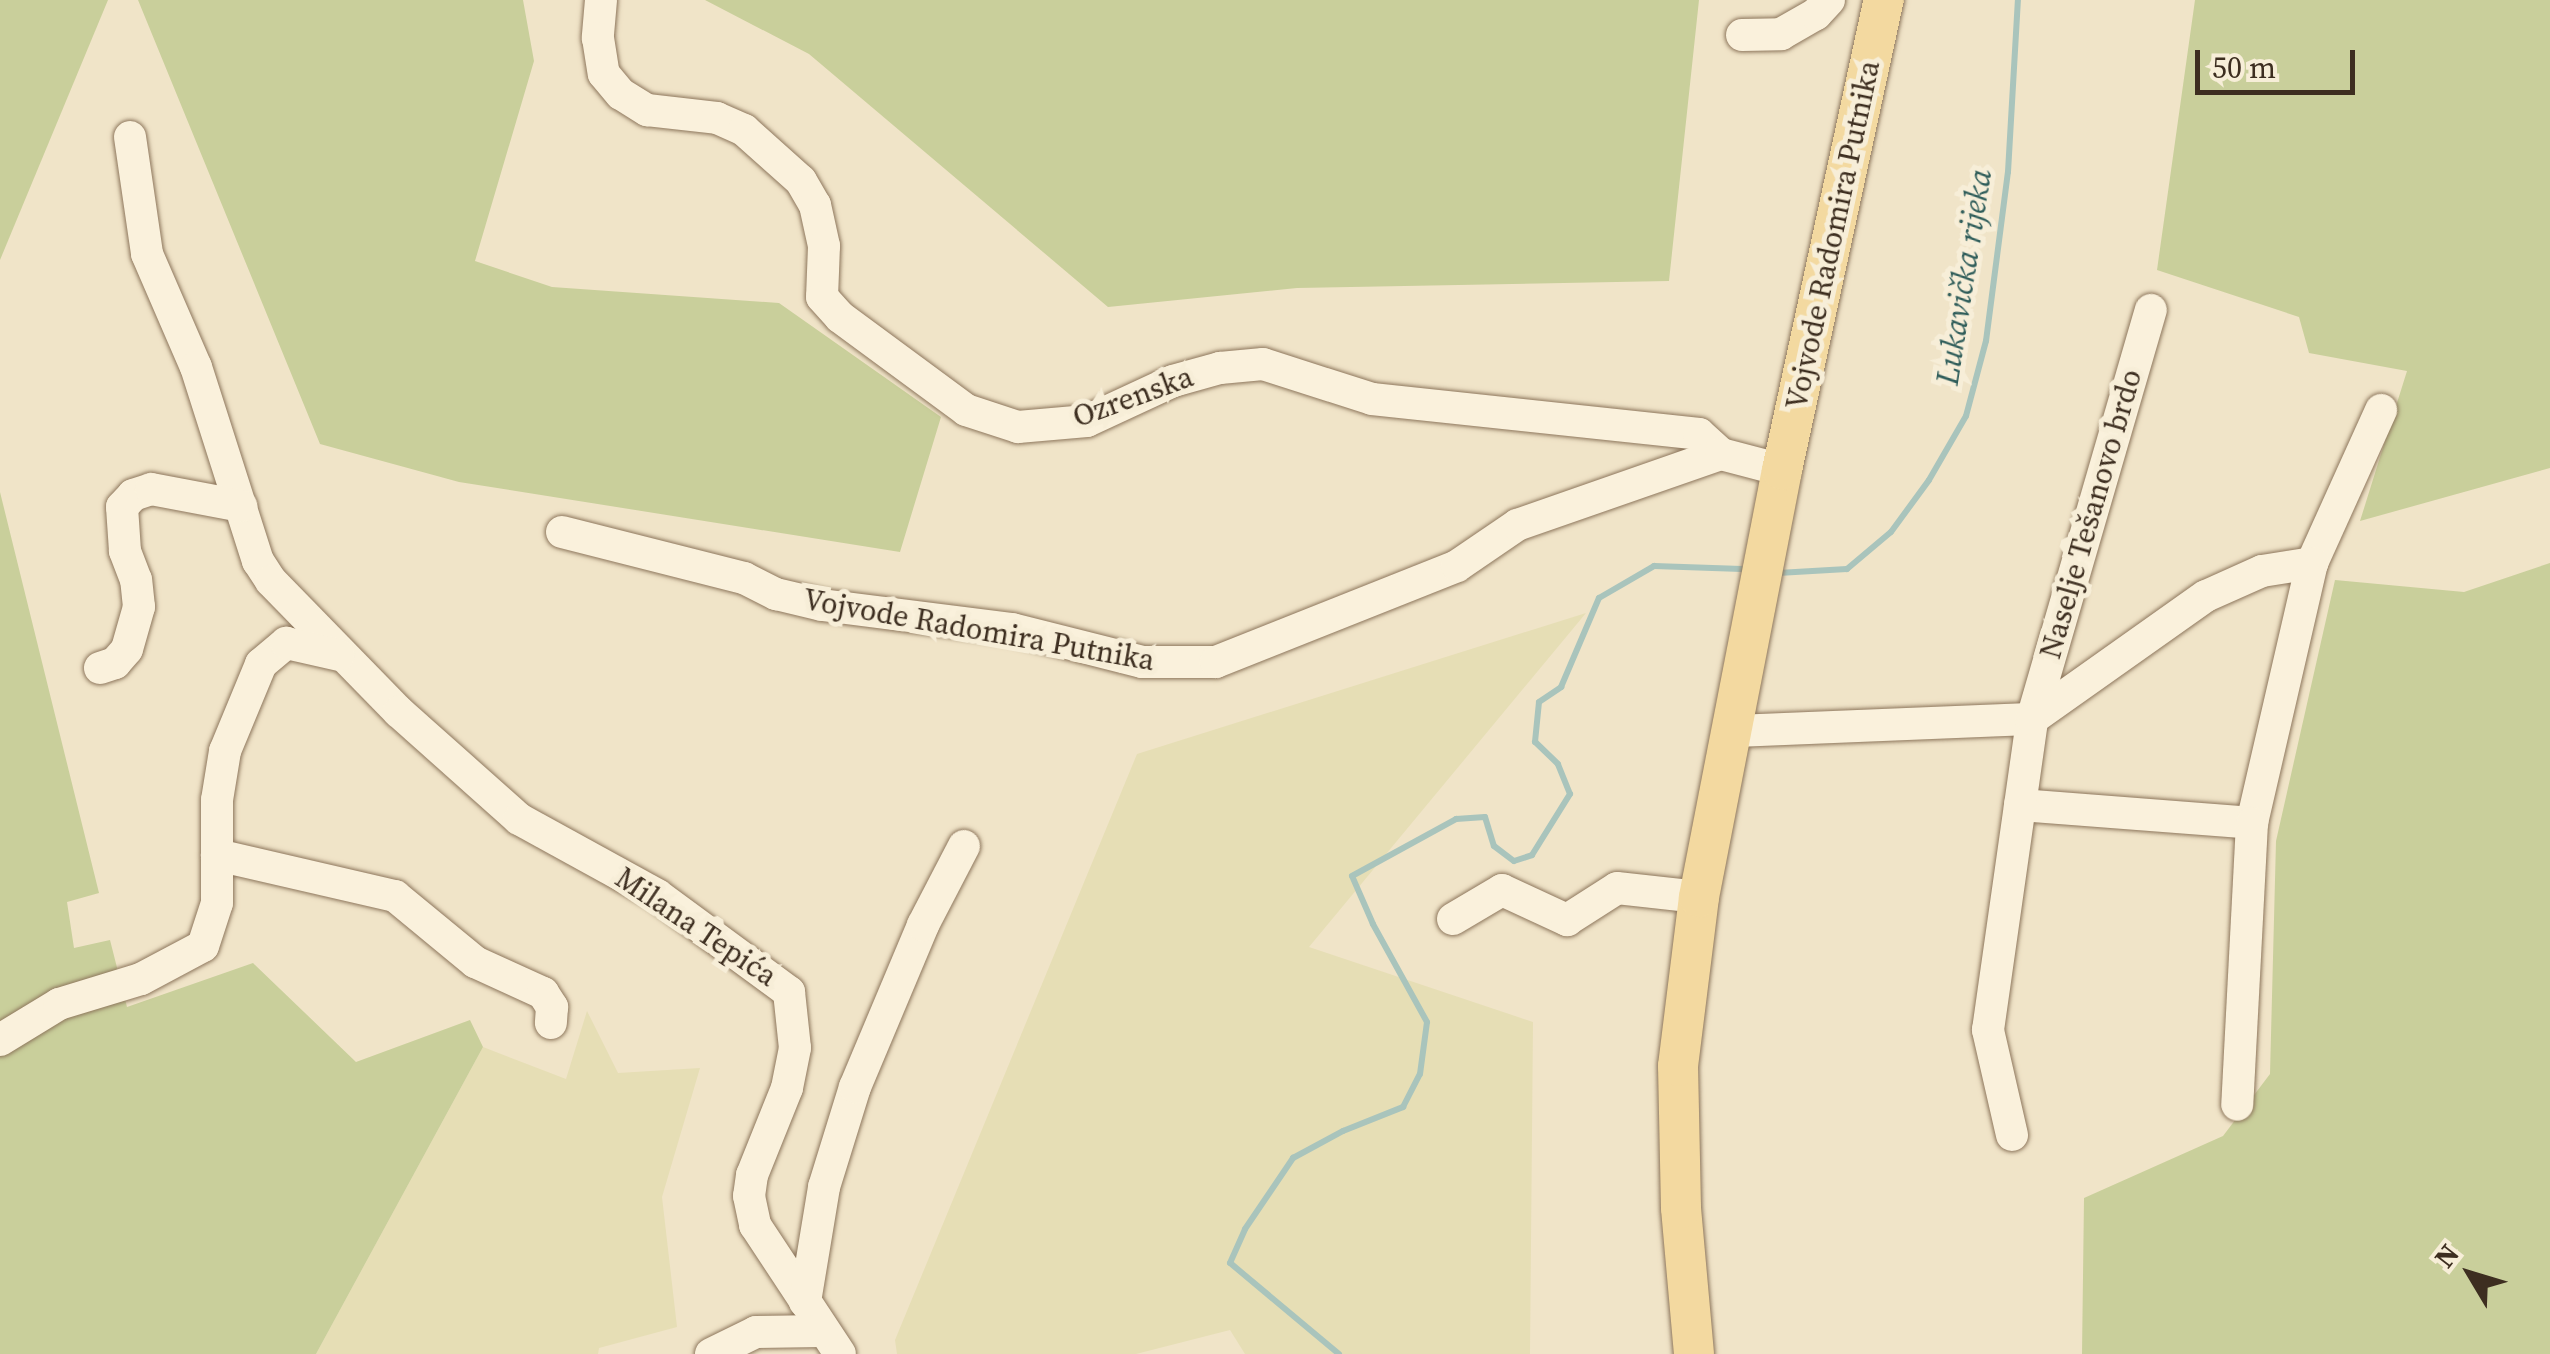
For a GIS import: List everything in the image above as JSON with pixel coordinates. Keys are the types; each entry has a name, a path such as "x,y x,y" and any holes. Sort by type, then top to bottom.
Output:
{"main road":[{"name":"Vojvode Radomira Putnika","path":"1694,1354 1681,1208 1678,1066 1699,898 1782,470 1884,0"}],"street":[{"name":"Ozrenska","path":"601,0 598,38 604,74 620,94 648,110 717,118 744,130 801,181 816,205 824,246 822,298 855,329 966,410 1018,427 1087,421 1173,381 1220,368 1263,364 1372,399 1698,434 1721,454"},
{"path":"1742,35 1781,34 1816,14 1829,0"},
{"name":"Milana Tepića","path":"130,137 147,254 196,367 258,560 271,581 470,778 520,819 657,895 789,992 794,1048 787,1088 752,1174 749,1196 755,1225 831,1342"},
{"name":"Naselje Tešanovo brdo","path":"2012,1135 1988,1030 2032,719 2151,310"},
{"path":"2237,1105 2252,823 2312,562 2381,410"},
{"path":"1721,454 1782,470"},
{"name":"Vojvode Radomira Putnika","path":"562,532 744,578 776,594 822,604 1012,629 1142,662 1216,662 1457,566 1517,525 1721,454"},
{"path":"100,668 115,663 126,649 139,606 126,550 122,507 133,496 151,489 241,506"},
{"name":"Naselje Tešanovo brdo","path":"2032,719 2206,596 2262,570 2312,562"},
{"path":"0,1040 60,1004 141,979 203,946 218,903 216,800 225,752 260,664 286,642 344,656"},
{"path":"1733,731 2032,719"},
{"path":"2020,805 2252,823"},
{"path":"805,1302 824,1187 855,1087 924,926 964,846"},
{"path":"217,855 395,896 475,962 542,993 552,1007 551,1022"},
{"path":"1453,919 1502,890 1567,920 1616,888 1699,898"},
{"path":"711,1354 756,1332 831,1342"}],"shaded area":[{"path":"1586,613 1309,947 1533,1022 1530,1354 1245,1354 1230,1330 1136,1354 897,1354 895,1340 1137,754"},
{"path":"587,1011 618,1073 700,1068 662,1197 677,1327 599,1348 598,1354 316,1354 483,1047 566,1079"}],"green space":[{"path":"0,0 108,0 0,260"},
{"path":"138,0 523,0 534,61 475,261 552,287 779,303 941,417 900,552 459,482 320,444"},
{"path":"705,0 1699,0 1669,281 1297,288 1108,307 809,54"},
{"path":"2195,0 2550,0 2550,468 2360,521 2407,371 2309,353 2299,317 2157,270"},
{"path":"0,492 99,893 67,902 74,948 110,940 127,1007 253,963 356,1062 470,1020 483,1047 316,1354 0,1354"},
{"path":"2550,563 2550,1354 2082,1354 2084,1198 2223,1136 2270,1074 2276,841 2335,580 2464,592"}],"waterway":[{"name":"Lukavička rijeka","path":"1778,573 1847,569 1891,532 1929,480 1966,416 1986,341 2008,172 2018,0"},
{"name":"Lukavička rijeka","path":"1339,1354 1230,1263 1245,1229 1293,1158 1343,1131 1403,1107 1420,1074 1427,1022 1373,924 1352,876 1456,819 1485,817 1494,846 1514,861 1532,855 1570,794 1558,764 1535,742 1539,702 1561,687 1599,598 1654,566 1742,569"}]}
